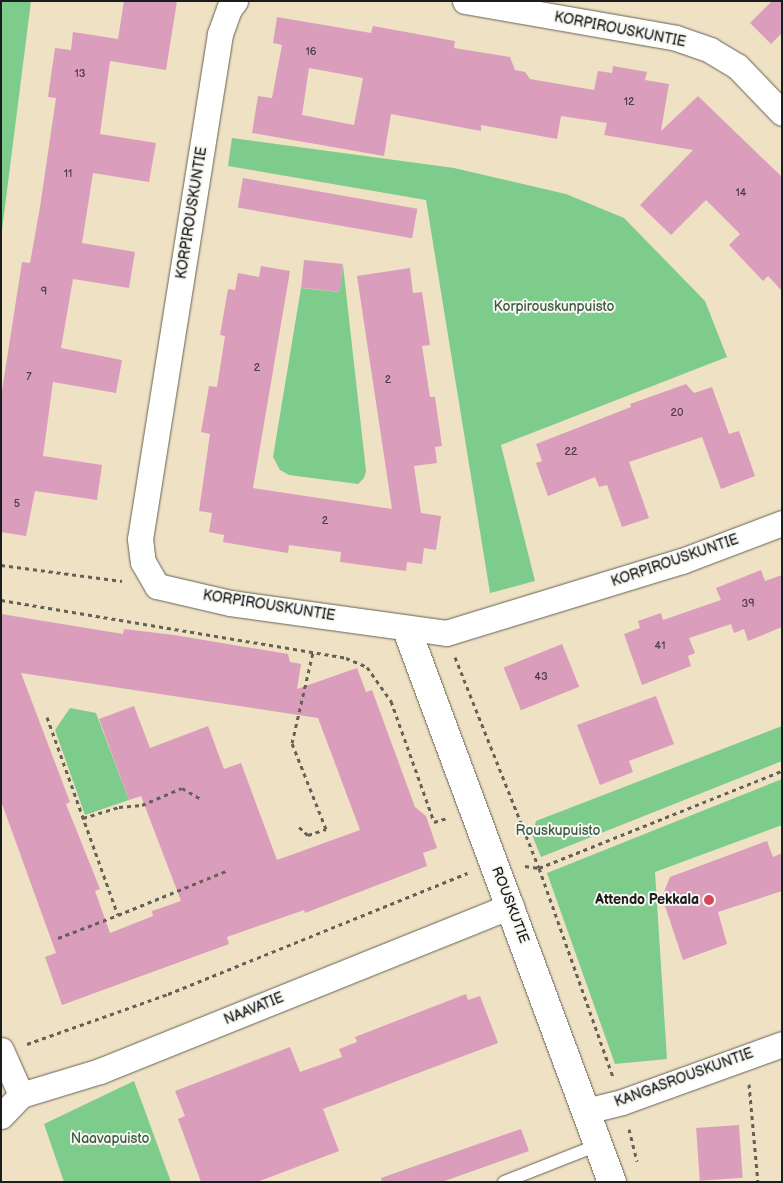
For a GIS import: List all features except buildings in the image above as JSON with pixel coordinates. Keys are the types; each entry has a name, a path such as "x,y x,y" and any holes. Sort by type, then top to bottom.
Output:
{"street":[{"name":"KORPIROUSKUNTIE","path":"235,1 229,9 220,34 140,539 142,562 157,586 230,603 408,630 446,633 682,561 782,523"},
{"name":"KORPIROUSKUNTIE","path":"465,1 676,38 710,50 738,66 782,113"},
{"name":"ROUSKUTIE","path":"408,630 612,1182"},
{"name":"NAAVATIE","path":"1,1116 21,1096 100,1071 511,906"},
{"name":"KANGASROUSKUNTIE","path":"586,1111 622,1102 782,1044"},
{"path":"9,1047 21,1096"}],"lane":[{"path":"504,1182 598,1145"}],"path":[{"path":"1,565 157,586"},
{"path":"1,600 346,658 366,667 380,682 390,701 434,822 475,808"},
{"path":"446,633 539,868 622,1102 638,1164"},
{"path":"300,827 308,835 326,830 292,743 313,652"},
{"path":"47,717 118,915"},
{"path":"9,1047 25,1044 168,994 494,863 539,868 782,771"},
{"path":"84,818 119,807 142,805 182,788 201,799"},
{"path":"58,938 228,870"},
{"path":"744,1057 752,1101 758,1182"}],"green space":[{"path":"1,1 31,1 1,238"},
{"name":"Korpirouskunpuisto","path":"232,138 454,168 566,194 624,218 705,301 727,357 501,445 535,581 490,593 426,200 228,166"},
{"path":"343,265 366,471 364,478 358,484 289,475 280,470 273,457 301,288 339,292"},
{"path":"70,708 96,713 129,800 85,815 55,730"},
{"name":"Rouskupuisto","path":"782,726 782,761 541,857 532,835 536,821"},
{"name":"Rouskupuisto","path":"782,779 782,825 655,872 667,1059 615,1064 547,873"},
{"name":"Naavapuisto","path":"134,1081 171,1182 64,1182 44,1124"}],"place":[{"name":"Attendo Pekkala","path":"709,900"}]}
